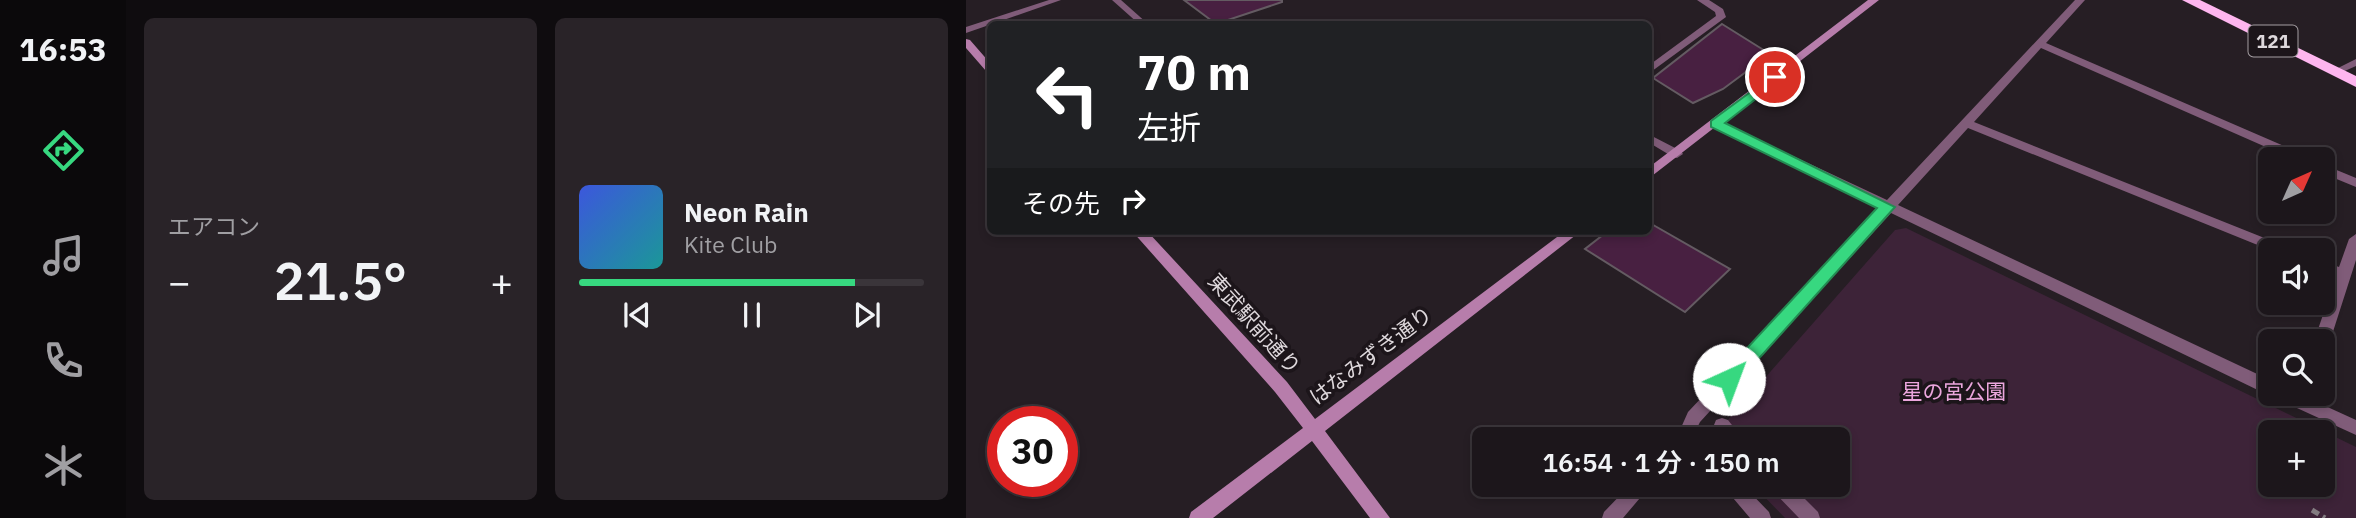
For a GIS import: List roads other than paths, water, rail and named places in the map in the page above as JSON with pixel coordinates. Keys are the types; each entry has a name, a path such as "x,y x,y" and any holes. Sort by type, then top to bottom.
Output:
{"highway":[{"name":"121","path":"2189,0 2356,82"}],"street":[{"path":"1652,68 1721,17 1720,11 1702,0"},
{"path":"1652,172 1874,0"},
{"path":"1689,427 1694,417 2080,0"},
{"path":"966,42 987,66"},
{"path":"2040,44 2276,147"},
{"path":"1966,123 2258,240"},
{"path":"1716,124 2258,382"},
{"path":"1652,139 1676,154"},
{"path":"2335,174 2356,183"},
{"name":"東武駅前通り","path":"1143,235 1314,428 1381,518"},
{"name":"はなみずき通り","path":"1198,518 1569,235"},
{"path":"2326,329 2356,239"},
{"path":"2335,272 2344,275"},
{"path":"2318,406 2356,428"},
{"path":"1611,518 1631,497"},
{"path":"1742,497 1762,518"},
{"path":"1791,497 1811,518"}],"lane":[{"path":"993,21 1057,0"},
{"path":"1116,0 1140,21"},
{"path":"966,30 987,23"},
{"path":"2335,72 2356,62"}],"park label":[{"name":"星の宮公園","path":"1954,392"}]}
